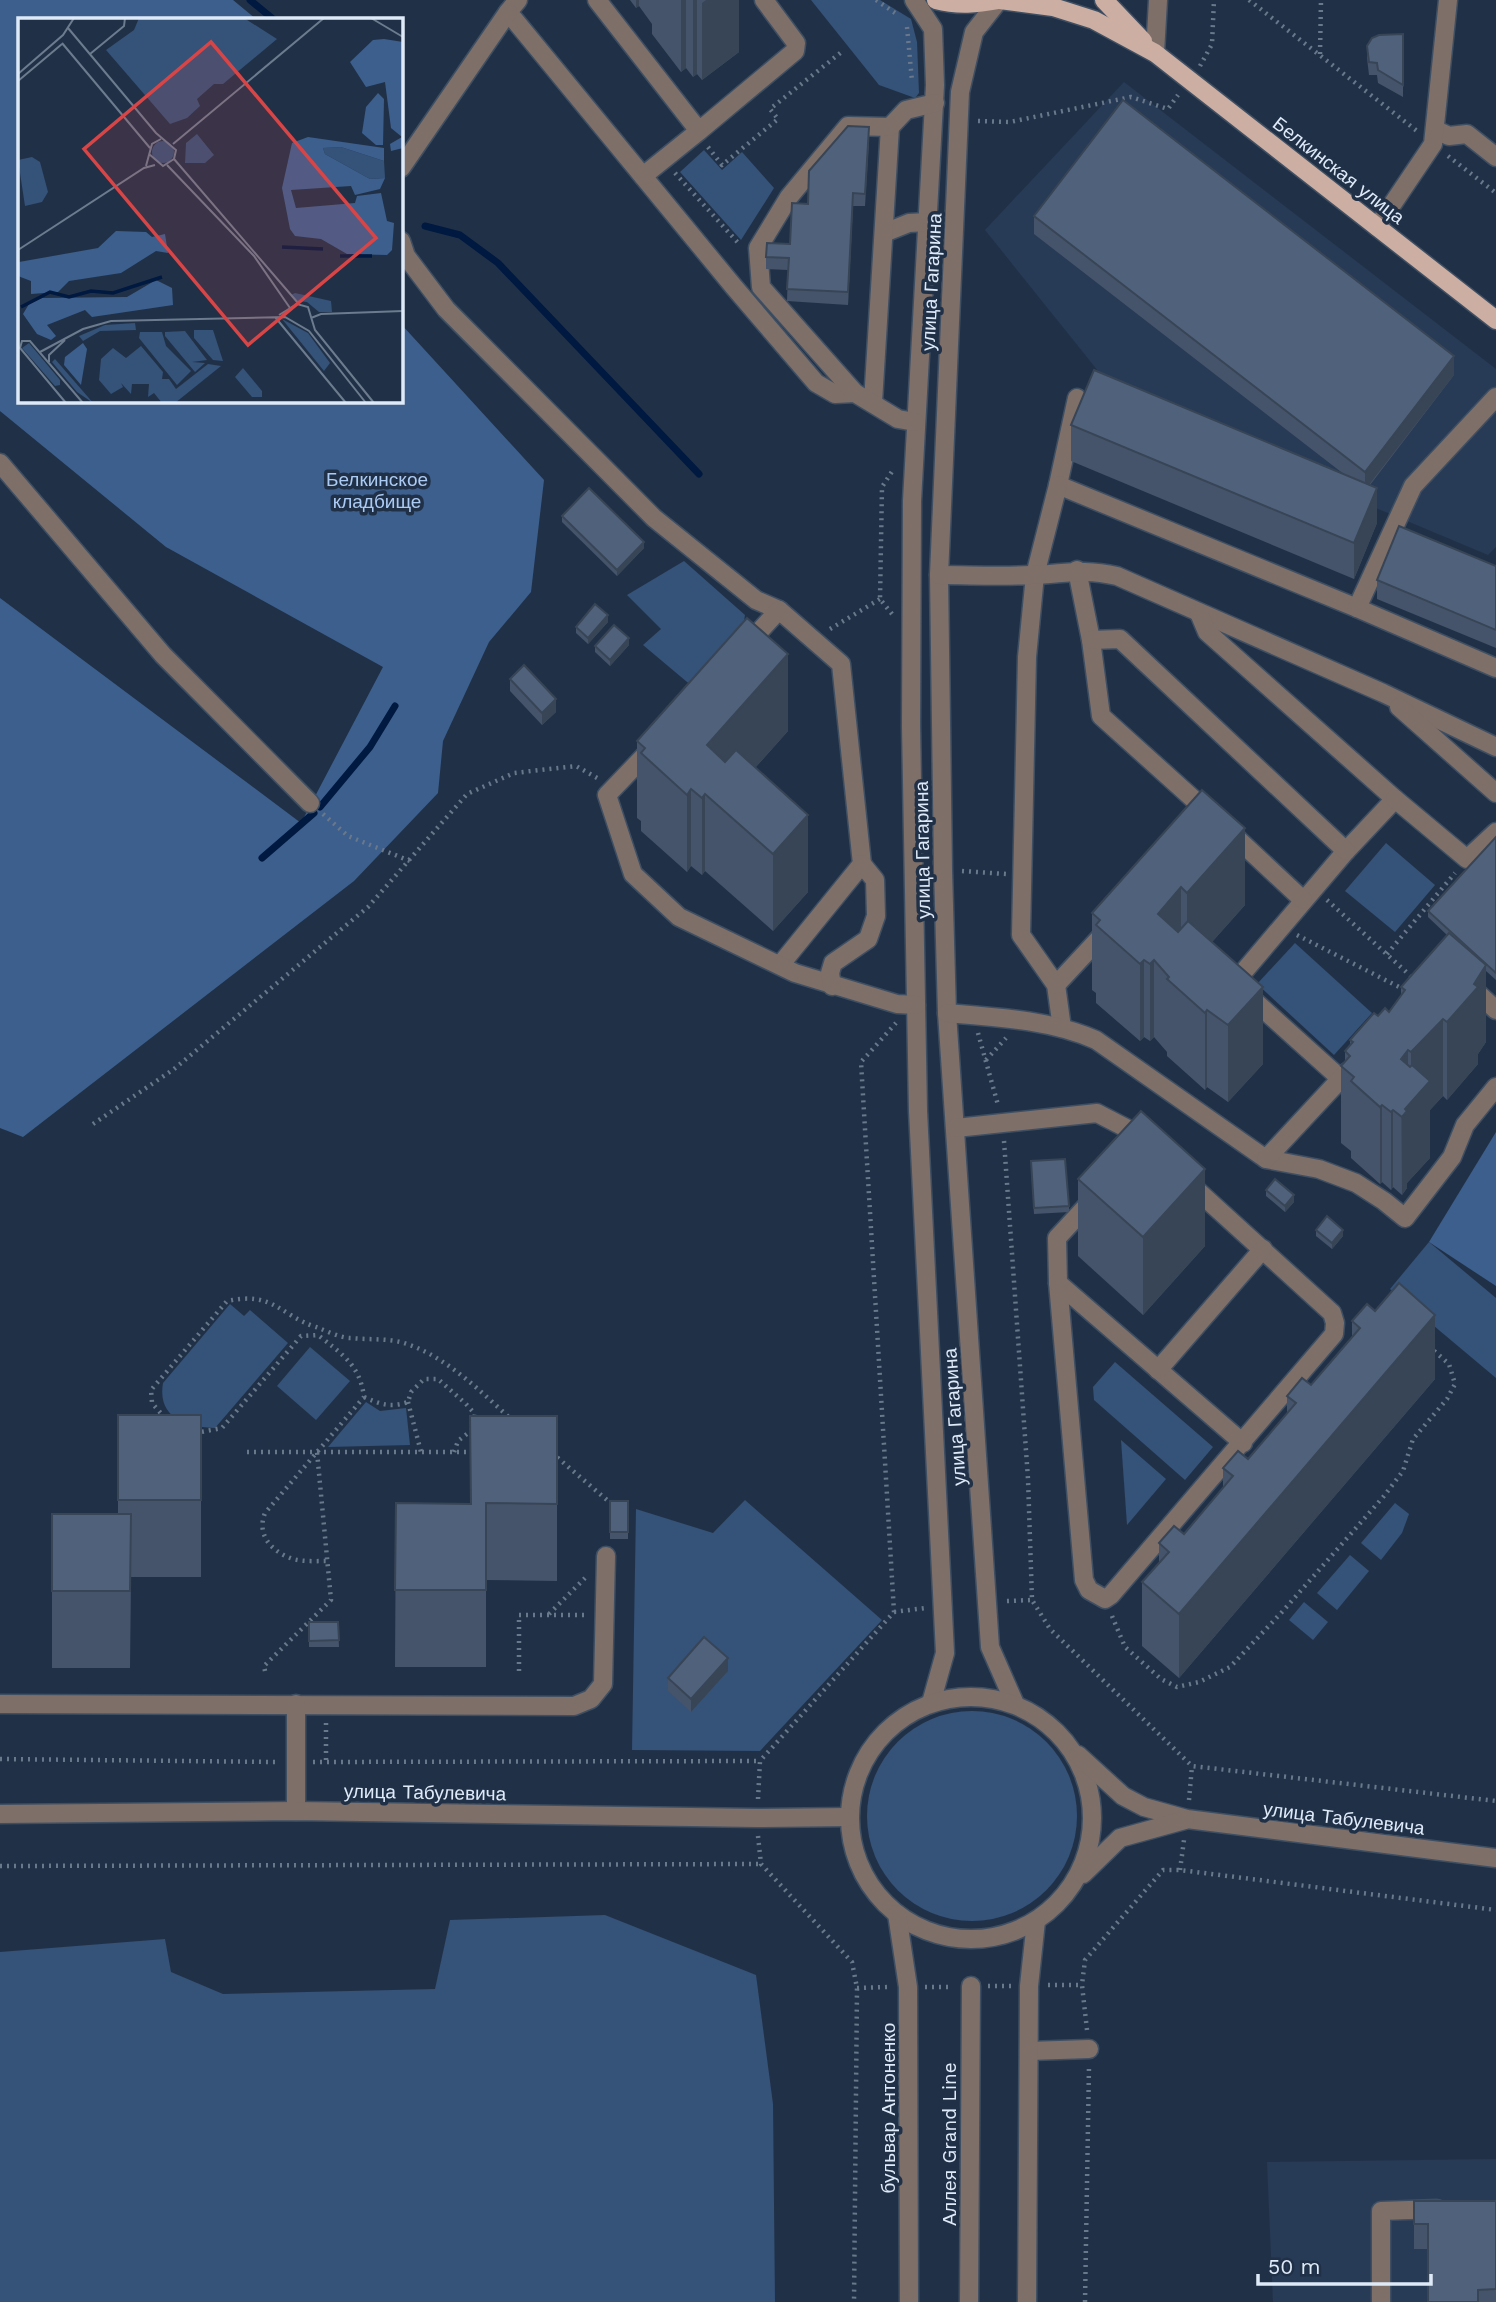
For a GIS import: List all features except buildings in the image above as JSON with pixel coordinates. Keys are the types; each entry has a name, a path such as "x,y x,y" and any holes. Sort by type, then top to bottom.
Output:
{"main road":[{"name":"Белкинская улица","path":"936,0 950,4 975,5 999,0 1053,6 1094,20 1155,53"},
{"name":"Белкинская улица","path":"1104,0 1155,53 1496,320"}],"street":[{"path":"597,0 699,131"},
{"path":"643,176 791,57 796,43 764,0"},
{"name":"улица Гагарина","path":"914,0 933,30 935,103 915,422 911,726 918,1111 945,1653 931,1703"},
{"name":"улица Гагарина","path":"999,0 974,32 960,92 939,575 947,1013 990,1647 1015,1704"},
{"path":"1155,53 1158,0"},
{"path":"1377,226 1434,137 1448,0"},
{"path":"402,167 514,6 643,176 816,383 835,394 855,393"},
{"path":"873,402 890,127 906,110 935,103"},
{"path":"890,127 848,126 789,197 758,248 761,287 855,393 898,419 915,422"},
{"path":"1434,137 1467,134 1496,157"},
{"path":"884,233 909,223 928,222"},
{"path":"402,243 411,264 446,309 654,518 756,600 779,610 841,664 862,864 875,880 876,916 868,939 833,963 830,973 832,986"},
{"path":"1357,608 1413,486 1496,397"},
{"path":"1062,1028 1055,985 1021,934 1027,657 1035,575 1077,398"},
{"path":"0,463 163,655 310,803"},
{"path":"1058,485 1496,668"},
{"path":"1077,570 1091,640 1101,716 1212,816 1308,894"},
{"path":"939,575 1035,575 1093,570 1117,576 1383,693 1496,747"},
{"path":"735,658 779,610"},
{"path":"1199,613 1207,632 1395,799 1467,859 1496,832"},
{"path":"1091,640 1120,639 1346,851"},
{"path":"1383,693 1496,793"},
{"path":"666,734 607,795 633,874 679,917 795,973 897,1004 916,1005"},
{"path":"1341,1079 1241,989 1240,976 1308,894 1395,799"},
{"path":"1196,833 1212,816"},
{"path":"781,964 862,864"},
{"path":"1055,985 1119,917"},
{"path":"1457,974 1496,1010"},
{"path":"947,1013 1062,1028 1096,1040 1266,1159 1320,1168 1356,1183 1405,1218 1451,1157 1465,1125 1496,1087"},
{"path":"1266,1159 1358,1060"},
{"path":"956,1128 1097,1113 1126,1128 1144,1149"},
{"path":"1109,1181 1057,1238 1058,1283 1084,1580 1089,1590 1105,1599 1243,1443 1334,1334 1332,1313 1174,1170"},
{"path":"1158,1370 1264,1249"},
{"path":"1058,1283 1243,1443"},
{"path":"0,1704 581,1705 596,1696 603,1684 606,1556"},
{"path":"973,1696 1015,1704 1047,1723 1072,1751 1085,1775 1092,1802 1092,1829 1087,1856 1075,1881 1058,1903 1036,1921 1002,1936 965,1940 929,1932 897,1914 871,1887 854,1854 849,1817 853,1787 864,1759 881,1735 904,1716 931,1703 973,1696"},
{"path":"296,1704 296,1811"},
{"name":"улица Табулевича","path":"1072,1751 1124,1796 1144,1807 1187,1819 1496,1858"},
{"name":"улица Табулевича","path":"0,1814 296,1811 849,1817"},
{"name":"улица Табулевича","path":"1075,1881 1120,1838 1187,1819"},
{"name":"бульвар Антоненко","path":"897,1914 908,1987 909,2302"},
{"path":"1027,2302 1029,1986 1036,1921"},
{"name":"Аллея Grand Line","path":"969,2302 971,1986"},
{"path":"1029,2051 1089,2049"},
{"path":"1381,2302 1381,2211 1458,2208"}],"path":[{"path":"876,0 905,20 909,36 915,107"},
{"path":"975,134 976,121 1010,122 1131,97 1168,109 1206,58 1212,44 1214,0"},
{"path":"1249,0 1434,137 1496,193"},
{"path":"1320,55 1321,0"},
{"path":"814,639 880,599"},
{"path":"93,1124 174,1069 368,907 467,794 514,774 576,766 615,788"},
{"path":"310,803 348,836 410,861"},
{"path":"1387,954 1467,859"},
{"path":"1308,894 1387,954 1416,980"},
{"path":"1281,927 1406,990"},
{"path":"854,2302 855,1971 852,1962 831,1938 761,1864 757,1818 760,1761 894,1612 862,1062 897,1023 897,1004"},
{"path":"972,1015 1003,1124 1028,1479 1032,1600 1050,1629 1192,1766 1496,1801"},
{"path":"986,1060 1020,1021"},
{"path":"170,1421 152,1403 151,1390 227,1301 241,1298 275,1304 310,1325 348,1338 382,1339 406,1344 438,1359 467,1380 515,1422"},
{"path":"189,1429 201,1433 222,1428 301,1336 318,1335 323,1330"},
{"path":"318,1335 352,1363 362,1381 364,1397 265,1513 261,1523 265,1539 277,1551 295,1560 328,1561"},
{"path":"1105,1599 1125,1647 1161,1679 1177,1687 1199,1682 1230,1667 1282,1612 1403,1471 1413,1438 1447,1399 1455,1384 1449,1363 1428,1345"},
{"path":"421,1452 408,1402 411,1392 425,1379 438,1379 475,1414 473,1429 458,1441 454,1452"},
{"path":"364,1397 384,1406 408,1402"},
{"path":"247,1452 479,1452"},
{"path":"265,1671 264,1666 331,1600 317,1452"},
{"path":"541,1452 552,1452 607,1500"},
{"path":"549,1615 588,1576"},
{"path":"519,1671 519,1615 605,1615"},
{"path":"326,1749 326,1762"},
{"path":"0,1759 296,1762 760,1761"},
{"path":"0,1867 761,1864"},
{"path":"1085,2302 1089,2049 1082,1985 1085,1961 1163,1870 1496,1910"}],"shaded area":[{"path":"811,0 880,0 911,19 917,42 919,93 915,98 879,85"},
{"path":"1124,82 1496,369 1496,547 1488,555 1123,402 985,230"},
{"path":"704,150 722,170 742,152 774,188 741,240 680,172"},
{"path":"684,561 745,615 742,634 693,687 643,645 661,629 627,595"},
{"path":"1386,843 1435,885 1395,932 1345,891"},
{"path":"1295,943 1372,1013 1334,1055 1257,984"},
{"path":"1429,1242 1496,1298 1496,1378 1390,1289"},
{"path":"230,1304 244,1316 250,1310 288,1343 215,1428 184,1423 169,1412 165,1405 163,1383"},
{"path":"310,1347 350,1381 316,1420 277,1386"},
{"path":"1115,1362 1213,1447 1185,1480 1094,1400 1093,1387"},
{"path":"366,1402 380,1411 406,1408 410,1445 328,1447"},
{"path":"1121,1440 1166,1479 1127,1525"},
{"path":"745,1500 882,1620 760,1751 632,1750 636,1509 713,1533"},
{"path":"1395,1503 1409,1514 1402,1533 1381,1560 1361,1543"},
{"path":"1350,1555 1369,1571 1337,1610 1317,1593"},
{"path":"1304,1602 1328,1622 1313,1640 1289,1620"},
{"path":"972,1711 1012,1719 1046,1742 1069,1776 1077,1816 1069,1856 1046,1890 1012,1913 972,1921 932,1913 898,1890 875,1856 867,1816 875,1776 898,1742 932,1719"},
{"path":"605,1915 756,1975 773,2104 775,2302 0,2302 0,1952 165,1939 171,1972 223,1994 435,1989 450,1920"},
{"path":"1496,2159 1496,2302 1273,2302 1267,2162"}],"green space":[{"name":"Белкинское кладбище","path":"0,0 233,0 255,18 18,18 18,402 402,402 402,325 544,480 531,592 489,642 443,741 438,793 354,881 23,1137 0,1128 0,598 301,823 383,667 166,547 0,411"},
{"path":"1496,1132 1496,1286 1429,1242"}],"waterway":[{"path":"250,0 272,18"},
{"path":"425,226 460,235 498,263 699,474"},
{"path":"320,807 370,747 395,706"},
{"path":"262,858 314,813"}]}
